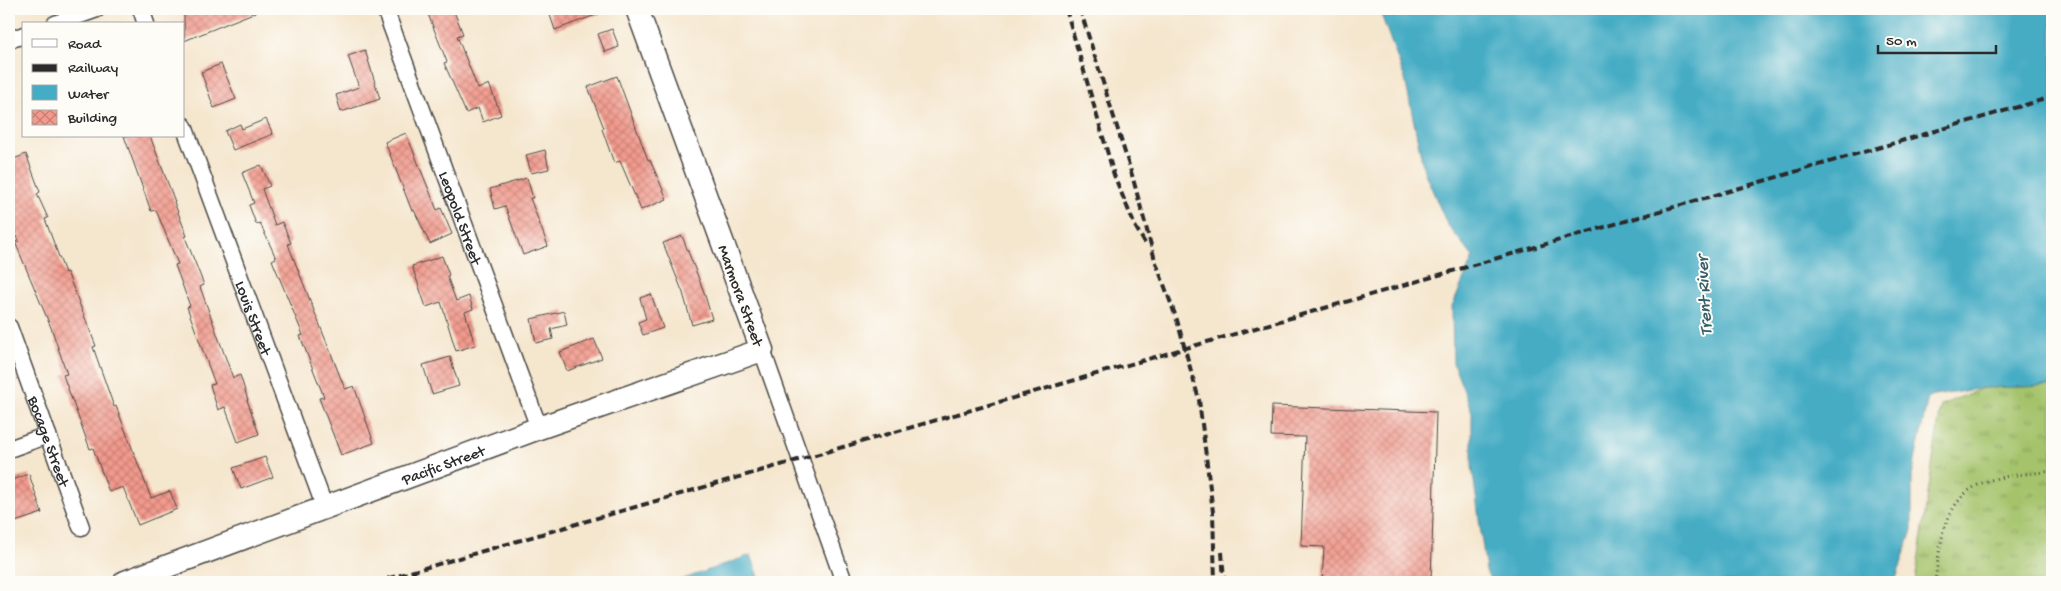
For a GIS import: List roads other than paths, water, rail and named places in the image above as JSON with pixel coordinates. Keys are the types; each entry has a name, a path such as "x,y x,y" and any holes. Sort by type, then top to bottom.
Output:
{"street":[{"path":"61,22 97,9"},
{"path":"141,9 145,22"},
{"name":"Leopold Street","path":"386,9 539,428"},
{"name":"Marmora Street","path":"637,9 762,350 844,582"},
{"path":"9,40 22,36"},
{"name":"Louis Street","path":"185,129 324,508"},
{"name":"Bocage Street","path":"9,327 81,527"},
{"name":"Pacific Street","path":"125,582 539,428 762,350"},
{"path":"9,449 48,435"}],"water":[{"name":"Trent River","path":"1379,9 2052,9 2052,386 1983,388 1928,397 1912,476 1912,530 1895,582 1492,582 1486,571 1472,466 1472,412 1453,363 1452,307 1473,257 1447,224 1424,171 1405,79"},
{"path":"751,555 761,582 675,582"}],"railway":[{"path":"1066,9 1114,175 1135,226 1146,245"},
{"path":"1080,9 1132,175 1155,260 1177,320 1199,400 1213,512 1215,582"},
{"path":"376,582 2052,97"},
{"path":"1222,552 1224,582"}]}
